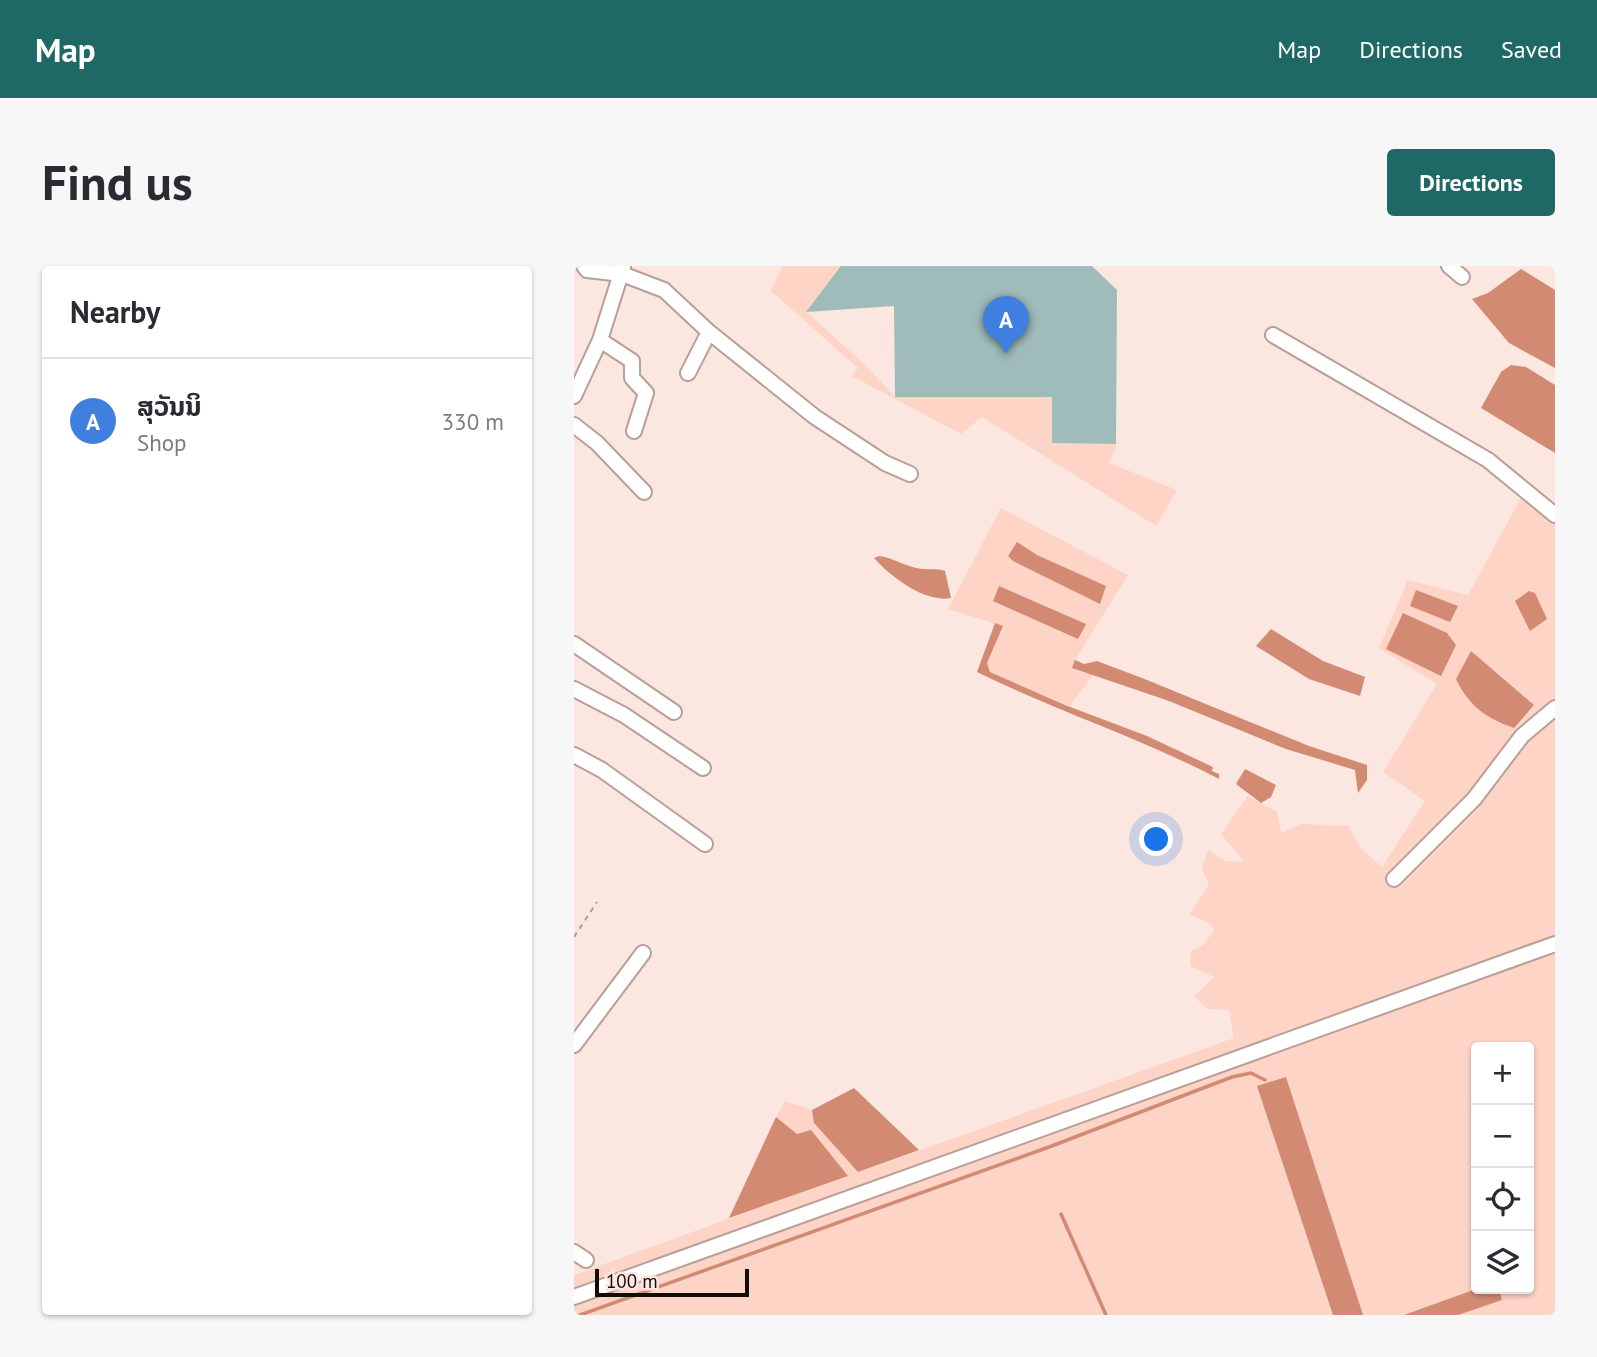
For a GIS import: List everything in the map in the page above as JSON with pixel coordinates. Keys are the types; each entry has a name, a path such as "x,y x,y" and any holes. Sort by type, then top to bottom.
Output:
{"street":[{"path":"584,266 587,270 623,270 672,295 682,308 709,332 815,417 885,463 910,474"},
{"path":"1449,266 1462,277"},
{"path":"574,396 590,356 600,340 623,270"},
{"path":"688,373 709,332"},
{"path":"1273,335 1488,460 1555,515"},
{"path":"600,340 632,361 632,378 646,393 634,432"},
{"path":"574,425 597,443 644,492"},
{"path":"574,644 674,712"},
{"path":"574,688 589,699 624,715 703,768"},
{"path":"1394,880 1474,799 1522,736 1555,708"},
{"path":"574,755 602,770 705,844"},
{"path":"574,1297 1555,944"},
{"path":"574,1045 643,953"}],"path":[{"path":"574,937 597,902"}],"shaded area":[{"path":"782,266 841,266 807,312 866,366 895,397 1052,397 1052,443 1117,444 1109,463 1177,490 1156,526 982,417 961,434 852,376 858,368 771,291"},
{"path":"1521,269 1555,290 1555,368 1509,343 1472,299 1488,293"},
{"path":"1511,365 1526,367 1555,385 1555,453 1481,408 1501,372"},
{"path":"1522,496 1555,524 1555,1315 574,1315 574,1275 847,1176 811,1131 797,1134 776,1117 785,1101 812,1110 814,1123 859,1172 1234,1038 1229,1010 1207,1009 1194,996 1214,977 1190,966 1191,951 1202,946 1215,930 1210,924 1189,914 1209,885 1202,868 1208,850 1225,861 1244,862 1221,834 1248,796 1277,812 1281,833 1301,824 1349,826 1360,848 1382,867 1425,801 1383,772 1437,684 1379,648 1408,580 1468,595"},
{"path":"1001,508 1128,575 1075,660 1081,672 1094,674 1070,706 990,672 987,663 1003,626 948,609"},
{"path":"1017,542 1037,555 1106,586 1100,604 1013,561 1008,556"},
{"path":"879,556 917,568 945,571 951,598 930,597 909,587 874,558"},
{"path":"999,586 1086,624 1078,639 993,601"},
{"path":"1416,590 1458,606 1450,622 1410,606"},
{"path":"1529,591 1535,593 1547,619 1530,631 1515,601"},
{"path":"1403,613 1447,633 1456,645 1441,676 1386,649"},
{"path":"995,623 1003,626 987,663 990,672 1065,705 1147,736 1213,767 1212,771 1219,774 1219,779 1159,750 977,672"},
{"path":"1271,629 1323,661 1365,677 1360,696 1309,679 1256,646"},
{"path":"1471,651 1534,705 1514,728 1479,710 1461,688 1456,679"},
{"path":"1075,660 1084,664 1097,661 1309,746 1367,765 1367,780 1358,793 1355,770 1286,749 1169,701 1072,668"},
{"path":"1245,769 1276,785 1271,797 1261,803 1236,784"},
{"path":"1286,1077 1363,1315 1333,1315 1257,1086"},
{"path":"854,1088 919,1150 858,1172 814,1123 812,1110"},
{"path":"776,1117 797,1134 811,1130 848,1176 729,1218"},
{"path":"1471,1291 1471,1294 1500,1294 1502,1300 1458,1315 1404,1315"}],"building":[{"path":"841,266 1092,266 1117,290 1116,444 1052,443 1052,397 895,397 894,306 806,312"}],"waterway":[{"path":"580,1315 1049,1147 1232,1077 1251,1073 1265,1080"},
{"path":"1061,1214 1106,1315"}],"place":[{"name":"ສຸວັນນິ","path":"1006,354"}]}
